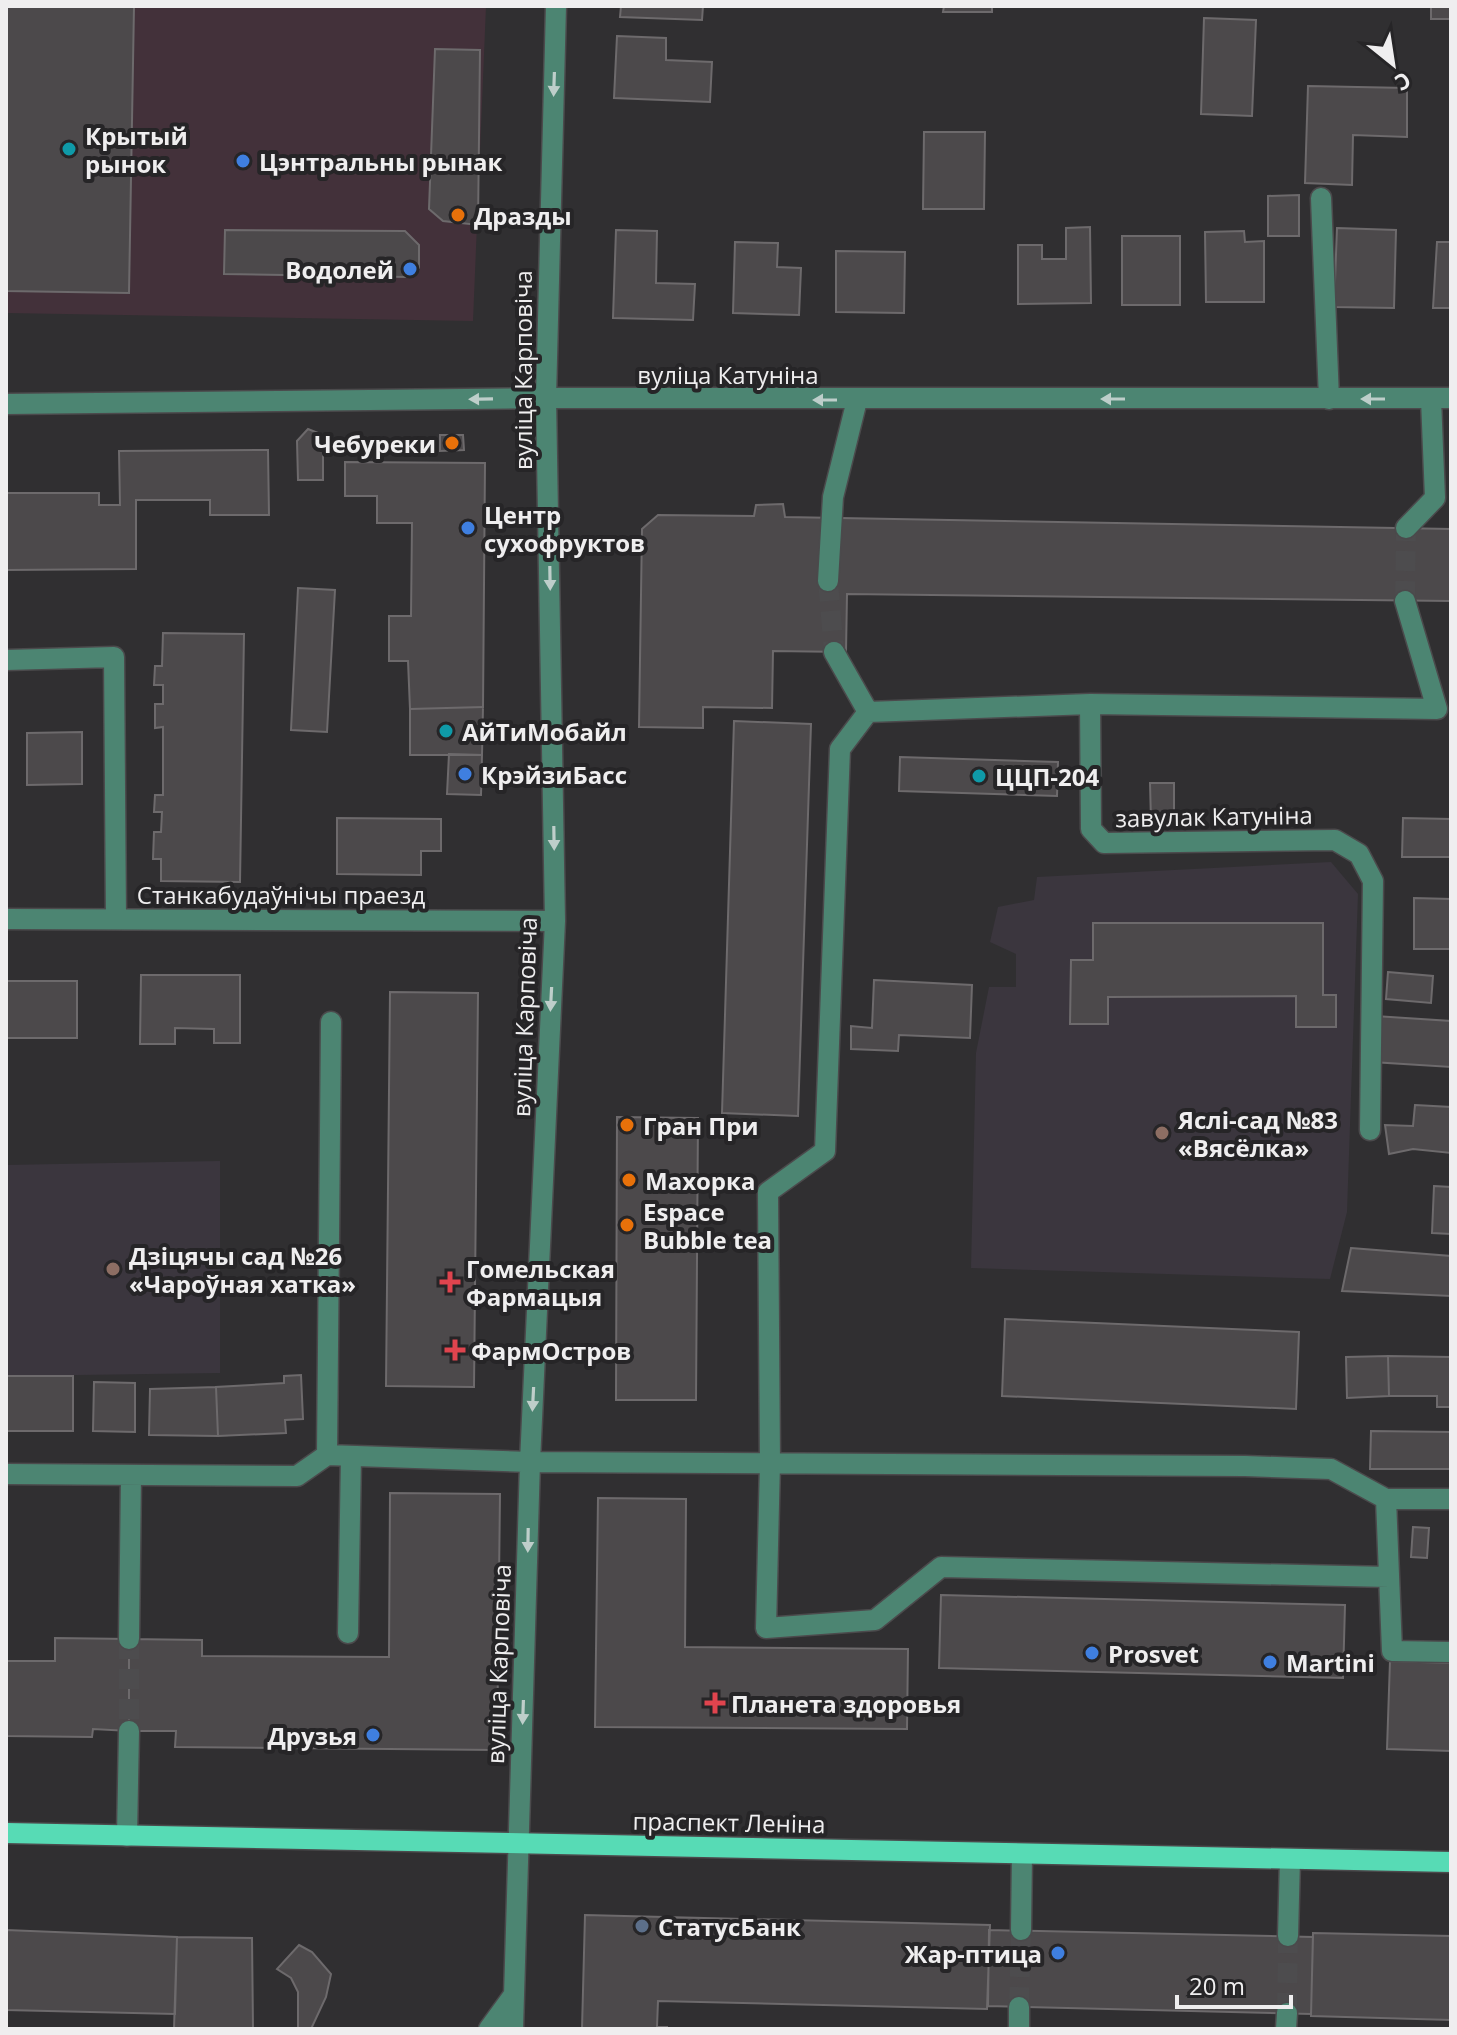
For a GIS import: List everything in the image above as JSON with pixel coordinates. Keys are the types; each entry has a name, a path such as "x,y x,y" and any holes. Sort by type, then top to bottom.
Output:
{"main road":[{"name":"праспект Леніна","path":"6,1833 1451,1862"}],"street":[{"name":"вуліца Карповіча","path":"513,2029 530,1462 555,921 546,398 556,6"},
{"path":"1321,198 1329,399"},
{"name":"вуліца Катуніна","path":"6,404 546,398 1441,398"},
{"path":"1406,528 1435,498 1441,398"},
{"path":"828,581 833,497 857,400"},
{"path":"868,712 1090,704 1437,709 1405,601"},
{"path":"834,652 868,712"},
{"path":"6,660 114,657 116,919"},
{"name":"завулак Катуніна","path":"1090,704 1091,829 1104,843 1335,840 1359,854 1373,881 1370,1130"},
{"path":"868,712 840,749 825,1151 768,1192 770,1463 766,1628 875,1620 941,1567 1389,1577"},
{"name":"Станкабудаўнічы праезд","path":"6,919 555,921"},
{"path":"327,1455 331,1022"},
{"path":"6,1474 297,1476 327,1455 530,1462 1331,1469 1386,1499 1451,1499"},
{"path":"348,1633 351,1456"},
{"path":"129,1639 131,1475"},
{"path":"1386,1499 1392,1651 1451,1652"},
{"path":"127,1836 129,1731"},
{"path":"1021,1930 1022,1854"},
{"path":"1288,1936 1290,1859"},
{"path":"489,2029 513,1996"},
{"path":"1019,2007 1019,2029"}],"shaded area":[{"name":"Цэнтральны рынак","path":"6,6 486,6 473,321 6,313"},
{"name":"Яслі-сад №83 «Вясёлка»","path":"1331,862 1358,894 1347,1212 1330,1279 971,1268 976,1053 989,987 1016,987 1016,954 990,942 998,907 1034,900 1037,877"},
{"name":"Дзіцячы сад №26 «Чароўная хатка»","path":"220,1161 220,1373 6,1376 6,1165"}],"building":[{"name":"Крытый рынок","path":"6,6 134,6 129,293 6,291"},
{"path":"621,6 703,6 702,20 620,17"},
{"path":"944,6 992,6 992,12 943,12"},
{"path":"1431,6 1451,6 1451,19 1431,19"},
{"path":"1204,18 1256,20 1252,116 1201,114"},
{"path":"617,36 666,38 666,60 712,62 710,102 614,98"},
{"path":"435,49 480,50 478,225 443,221 429,209"},
{"path":"1308,86 1407,88 1407,137 1353,135 1352,185 1305,183"},
{"path":"924,132 985,132 984,209 923,209"},
{"path":"1299,195 1299,236 1268,236 1268,196"},
{"path":"1090,227 1091,303 1018,304 1018,245 1042,245 1042,259 1066,259 1066,228"},
{"path":"1337,228 1396,230 1394,308 1334,307"},
{"path":"225,230 405,231 419,245 419,268 407,277 224,274"},
{"path":"616,230 657,231 656,283 695,284 693,320 613,318"},
{"path":"1244,231 1245,242 1264,241 1264,302 1206,302 1205,232"},
{"path":"1122,236 1180,236 1180,305 1122,305"},
{"path":"735,242 778,243 777,267 801,268 799,315 733,313"},
{"path":"1437,242 1451,242 1451,308 1433,308"},
{"path":"836,251 905,252 904,313 836,312"},
{"path":"308,429 323,435 323,480 298,480 297,441"},
{"name":"Чебуреки","path":"440,435 463,435 464,450 440,451"},
{"path":"268,450 269,515 210,515 210,500 136,500 136,569 6,570 6,493 99,493 99,505 120,505 119,451"},
{"path":"345,462 485,463 483,707 410,709 408,661 389,661 389,616 411,616 412,523 377,523 377,496 345,496"},
{"path":"783,504 785,517 1451,529 1451,601 847,594 846,652 773,651 772,708 703,707 703,728 639,727 642,529 658,515 754,516 756,505"},
{"path":"298,588 335,590 327,732 291,730"},
{"path":"163,633 244,634 240,882 161,881 161,859 153,859 154,832 161,832 162,812 154,812 155,795 163,795 163,727 155,728 155,704 163,704 163,685 154,685 155,666 162,666"},
{"name":"АйТиМобайл","path":"483,707 482,755 410,755 410,709"},
{"path":"734,721 811,724 798,1116 722,1113"},
{"path":"82,732 82,784 27,785 27,733"},
{"name":"КрэйзиБасс","path":"449,754 482,755 481,795 447,794"},
{"name":"ЦЦП-204","path":"900,757 1058,762 1057,796 899,791"},
{"path":"1150,783 1174,783 1174,821 1151,821"},
{"path":"337,818 441,819 441,851 421,851 421,875 337,874"},
{"path":"1403,818 1451,819 1451,857 1402,857"},
{"path":"1414,898 1451,899 1451,949 1414,949"},
{"path":"1093,923 1323,923 1323,995 1336,995 1336,1027 1296,1027 1296,996 1108,997 1108,1024 1070,1024 1071,960 1093,960"},
{"path":"1388,972 1433,976 1431,1003 1386,999"},
{"path":"141,975 240,975 240,1043 214,1043 214,1029 175,1028 175,1044 140,1044"},
{"path":"874,980 972,985 970,1038 899,1035 898,1051 851,1049 851,1026 872,1028"},
{"path":"6,981 77,981 77,1038 6,1038"},
{"path":"390,992 478,993 474,1387 386,1386"},
{"path":"1375,1016 1451,1021 1451,1067 1372,1062"},
{"path":"1415,1105 1451,1107 1451,1153 1413,1149 1389,1154 1385,1125 1413,1126"},
{"path":"617,1117 698,1118 696,1400 616,1400"},
{"path":"1434,1186 1451,1187 1451,1234 1432,1233"},
{"path":"1351,1248 1451,1256 1451,1296 1342,1291"},
{"path":"1005,1319 1299,1332 1296,1409 1002,1396"},
{"path":"1388,1356 1451,1357 1451,1407 1437,1407 1437,1396 1389,1396"},
{"path":"1388,1356 1389,1396 1347,1398 1346,1357"},
{"path":"301,1375 303,1419 285,1420 286,1433 218,1436 216,1387 284,1383 284,1376"},
{"path":"6,1376 73,1376 73,1431 6,1431"},
{"path":"94,1382 135,1383 135,1432 93,1431"},
{"path":"216,1387 218,1436 149,1435 150,1389"},
{"path":"1371,1431 1451,1432 1451,1469 1370,1469"},
{"path":"390,1493 500,1494 497,1750 175,1747 176,1731 129,1731 129,1639 202,1640 202,1656 389,1657"},
{"path":"598,1498 686,1499 685,1647 908,1649 907,1729 595,1727"},
{"path":"1413,1527 1429,1528 1427,1558 1411,1557"},
{"path":"941,1595 1345,1605 1343,1678 939,1668"},
{"path":"55,1638 129,1639 129,1731 93,1729 92,1737 6,1736 6,1661 55,1661"},
{"path":"1390,1661 1451,1663 1451,1751 1387,1749"},
{"path":"585,1915 990,1925 987,2009 658,2001 657,2027 667,2029 582,2029"},
{"path":"6,1930 177,1937 175,2014 6,2010"},
{"path":"989,1930 1313,1937 1311,2014 988,2006"},
{"path":"1313,1933 1451,1936 1451,2020 1311,2016"},
{"path":"177,1937 252,1938 253,2029 174,2029"},
{"path":"299,1945 312,1952 331,1974 326,1997 311,2029 298,2029 298,1992 291,1978 277,1969"}],"tunnel":[{"path":"1405,601 1406,528"},
{"path":"828,581 834,652"},
{"path":"129,1639 129,1731"},
{"path":"1019,2007 1021,1930"},
{"path":"1287,2013 1288,1936"}],"place":[{"name":"Крытый рынок","path":"69,149"},
{"name":"Цэнтральны рынак","path":"243,161"},
{"name":"Дразды","path":"458,215"},
{"name":"Водолей","path":"410,269"},
{"name":"Чебуреки","path":"452,443"},
{"name":"Центр сухофруктов","path":"468,528"},
{"name":"АйТиМобайл","path":"446,731"},
{"name":"КрэйзиБасс","path":"465,774"},
{"name":"ЦЦП-204","path":"979,776"},
{"name":"Гран При","path":"627,1125"},
{"name":"Яслі-сад №83 «Вясёлка»","path":"1162,1133"},
{"name":"Махорка","path":"629,1180"},
{"name":"Espace Bubble tea","path":"627,1225"},
{"name":"Дзіцячы сад №26 «Чароўная хатка»","path":"113,1269"},
{"name":"Гомельская Фармацыя","path":"450,1282"},
{"name":"ФармОстров","path":"455,1350"},
{"name":"Prosvet","path":"1092,1653"},
{"name":"Martini","path":"1270,1662"},
{"name":"Планета здоровья","path":"715,1703"},
{"name":"Друзья","path":"373,1735"},
{"name":"СтатусБанк","path":"642,1926"},
{"name":"Жар-птица","path":"1058,1953"}]}
